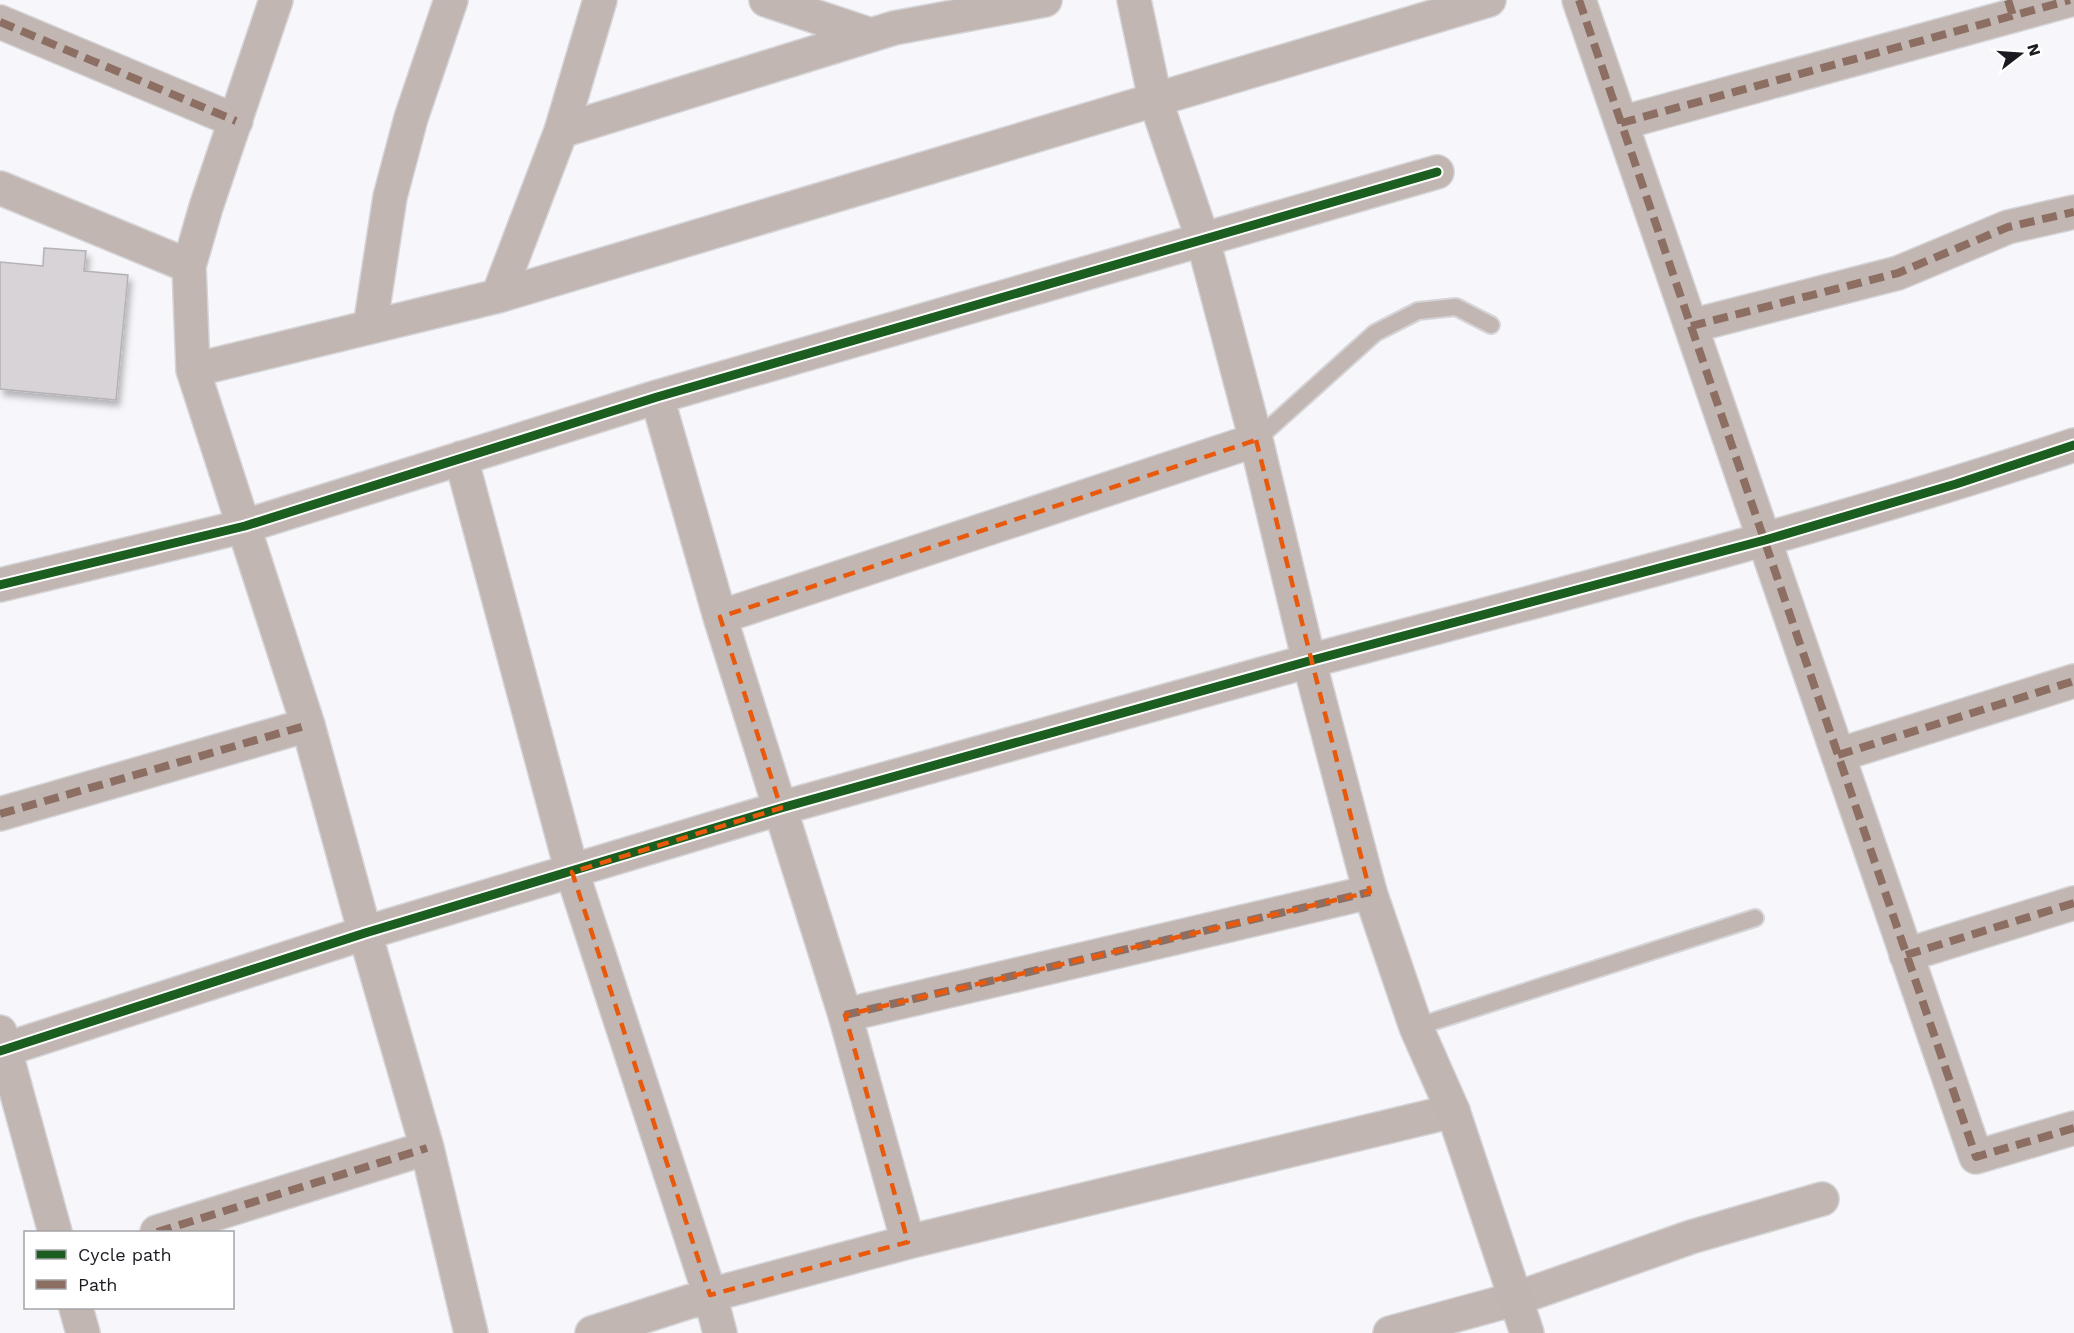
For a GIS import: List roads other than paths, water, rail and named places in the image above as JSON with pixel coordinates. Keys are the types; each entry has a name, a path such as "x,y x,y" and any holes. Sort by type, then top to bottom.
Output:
{"street":[{"path":"276,0 206,207 189,266 193,370 308,724 427,1148 471,1333"},
{"path":"370,327 390,197 411,118 451,0"},
{"path":"498,296 561,131 600,0"},
{"path":"766,0 890,21"},
{"path":"561,131 890,21 1045,0"},
{"path":"1134,0 1155,99 1203,240 1256,440 1309,661 1370,891 1416,1027 1452,1111 1527,1333"},
{"path":"193,370 498,296 1489,0"},
{"path":"1579,0 1976,1156 2074,1128"},
{"path":"1622,123 2010,8 2070,0"},
{"path":"0,22 236,121"},
{"path":"0,585 245,526 657,398 1437,172"},
{"path":"0,188 189,266"},
{"path":"1691,326 1898,273 2008,227 2074,212"},
{"path":"657,398 720,617 845,1015 908,1242"},
{"path":"720,617 1256,440"},
{"path":"54,1231 2,1044 781,808 1309,661 1765,540 1956,484 2074,446"},
{"path":"461,458 572,872 710,1295 720,1333"},
{"path":"1838,755 2074,681"},
{"path":"0,814 308,724"},
{"path":"845,1015 1370,891"},
{"path":"1906,955 2074,903"},
{"path":"592,1333 710,1295 908,1242 1452,1111"},
{"path":"163,1231 427,1148"},
{"path":"1390,1333 1515,1299 1691,1237 1822,1199"},
{"path":"76,1309 83,1333"}],"lane":[{"path":"1256,440 1375,333 1418,311 1456,307 1491,325"},
{"path":"1416,1027 1755,918"}]}
